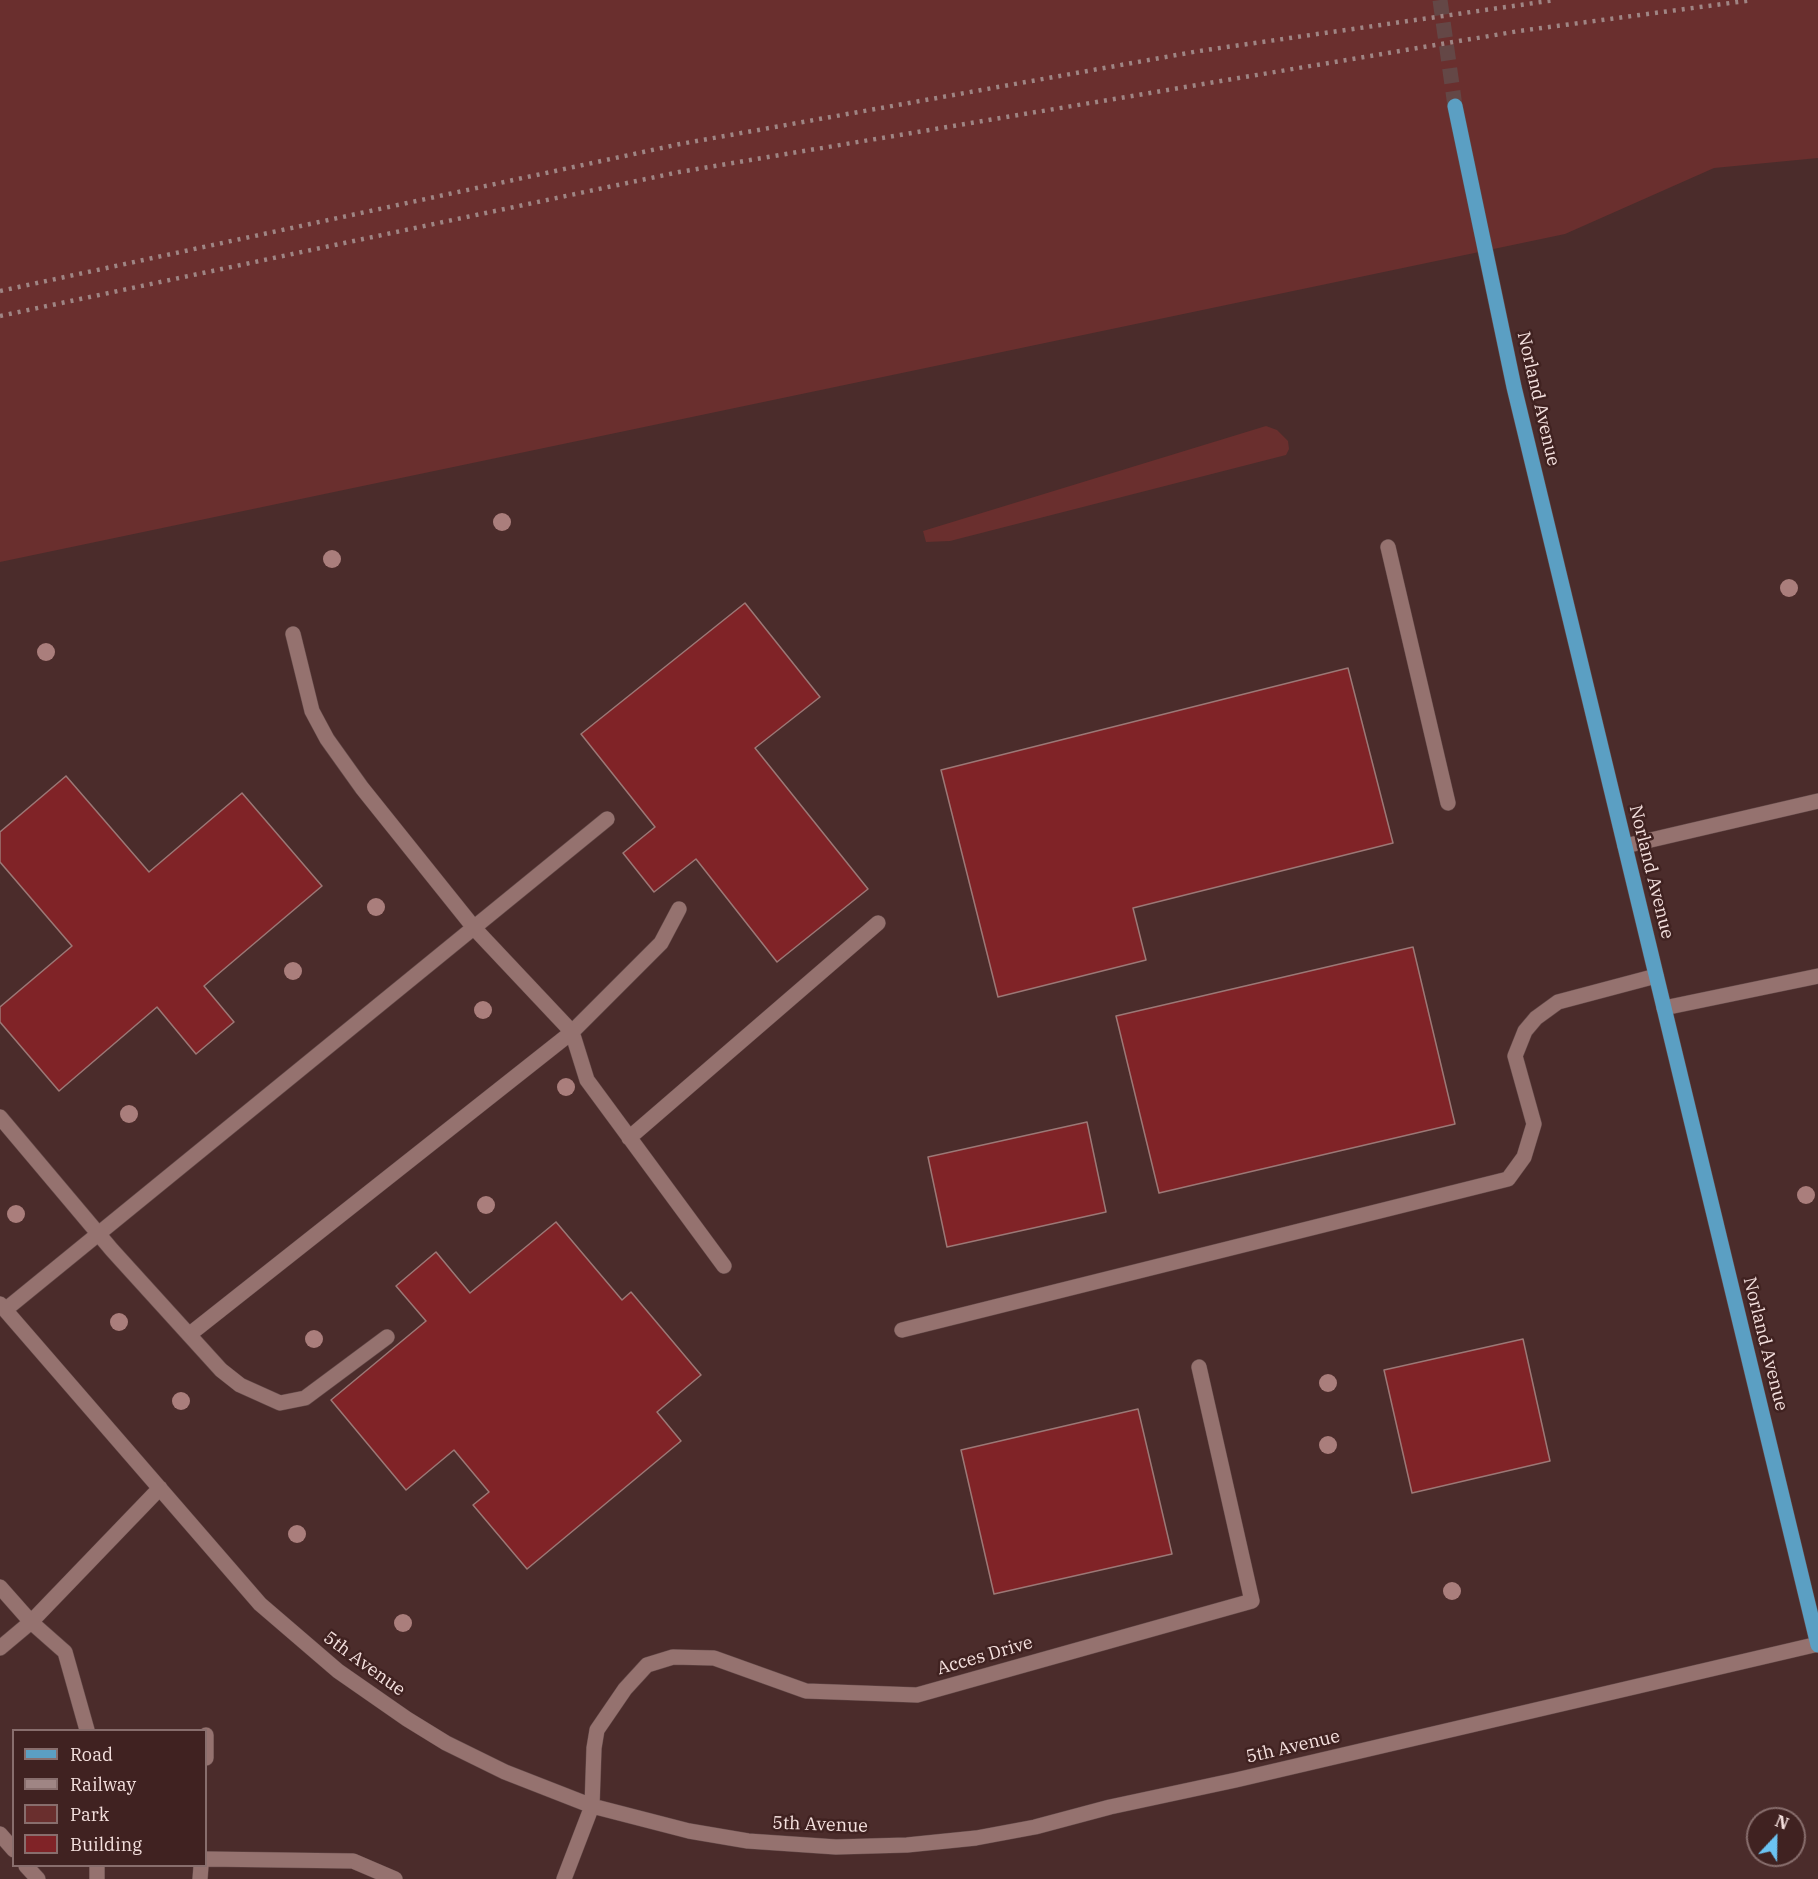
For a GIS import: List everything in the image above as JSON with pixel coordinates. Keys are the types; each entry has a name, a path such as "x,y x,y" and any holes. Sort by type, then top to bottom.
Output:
{"main road":[{"name":"Norland Avenue","path":"1455,106 1504,342 1818,1644"}],"street":[{"path":"1388,547 1448,803"},
{"path":"293,634 312,711 327,739 475,929 572,1032 587,1080 724,1266"},
{"path":"1625,846 1818,801"},
{"path":"3,1307 98,1234 475,929 607,819"},
{"path":"190,1334 572,1032 661,943 679,909"},
{"path":"629,1138 878,923"},
{"path":"902,1330 1508,1179 1524,1157 1534,1124 1515,1056 1525,1031 1536,1018 1558,1002 1656,976"},
{"path":"1664,1008 1818,976"},
{"path":"0,1117 98,1234 220,1370 233,1380 280,1403 305,1398 387,1337"},
{"name":"5th Avenue","path":"3,1307 260,1604 309,1648 372,1697 470,1755 536,1786 592,1806 689,1831 780,1844 858,1847 976,1838 1035,1827 1110,1807 1236,1780 1818,1644"},
{"name":"Acces Drive","path":"592,1806 594,1748 602,1720 640,1672 647,1665 662,1660 689,1656 714,1658 806,1691 917,1695 1252,1601 1199,1367"},
{"path":"0,1648 31,1622 160,1488"},
{"path":"0,1587 31,1622 65,1652 86,1729"},
{"path":"564,1879 592,1806"},
{"path":"0,1834 12,1848"},
{"path":"207,1859 353,1861 395,1879"},
{"path":"27,1867 38,1879"}],"green space":[{"path":"0,0 1818,0 1818,158 1714,168 1565,234 0,562"},
{"path":"1266,426 1277,430 1288,441 1289,449 1286,455 950,541 926,542 923,531"}],"building":[{"path":"745,603 820,697 755,748 868,889 777,962 696,859 654,892 623,853 655,827 581,734"},
{"path":"1348,668 1393,843 1133,908 1146,960 998,997 941,770"},
{"path":"66,776 149,872 242,793 322,886 204,986 234,1022 196,1054 157,1007 59,1091 0,1022 0,1007 72,946 0,862 0,832"},
{"path":"1413,947 1455,1124 1159,1193 1116,1016"},
{"path":"1087,1122 1106,1212 947,1247 928,1157"},
{"path":"556,1222 622,1300 631,1292 701,1375 657,1412 681,1441 527,1569 473,1505 489,1492 454,1450 406,1490 331,1400 426,1321 396,1286 436,1252 470,1293"},
{"path":"1523,1339 1550,1461 1412,1493 1384,1370"},
{"path":"1138,1409 1172,1554 994,1594 961,1450"}],"tunnel":[{"path":"1440,0 1455,106"}],"railway":[{"path":"0,291 680,144 1199,51 1555,0"},
{"path":"0,316 679,172 1519,31 1753,0"}]}
